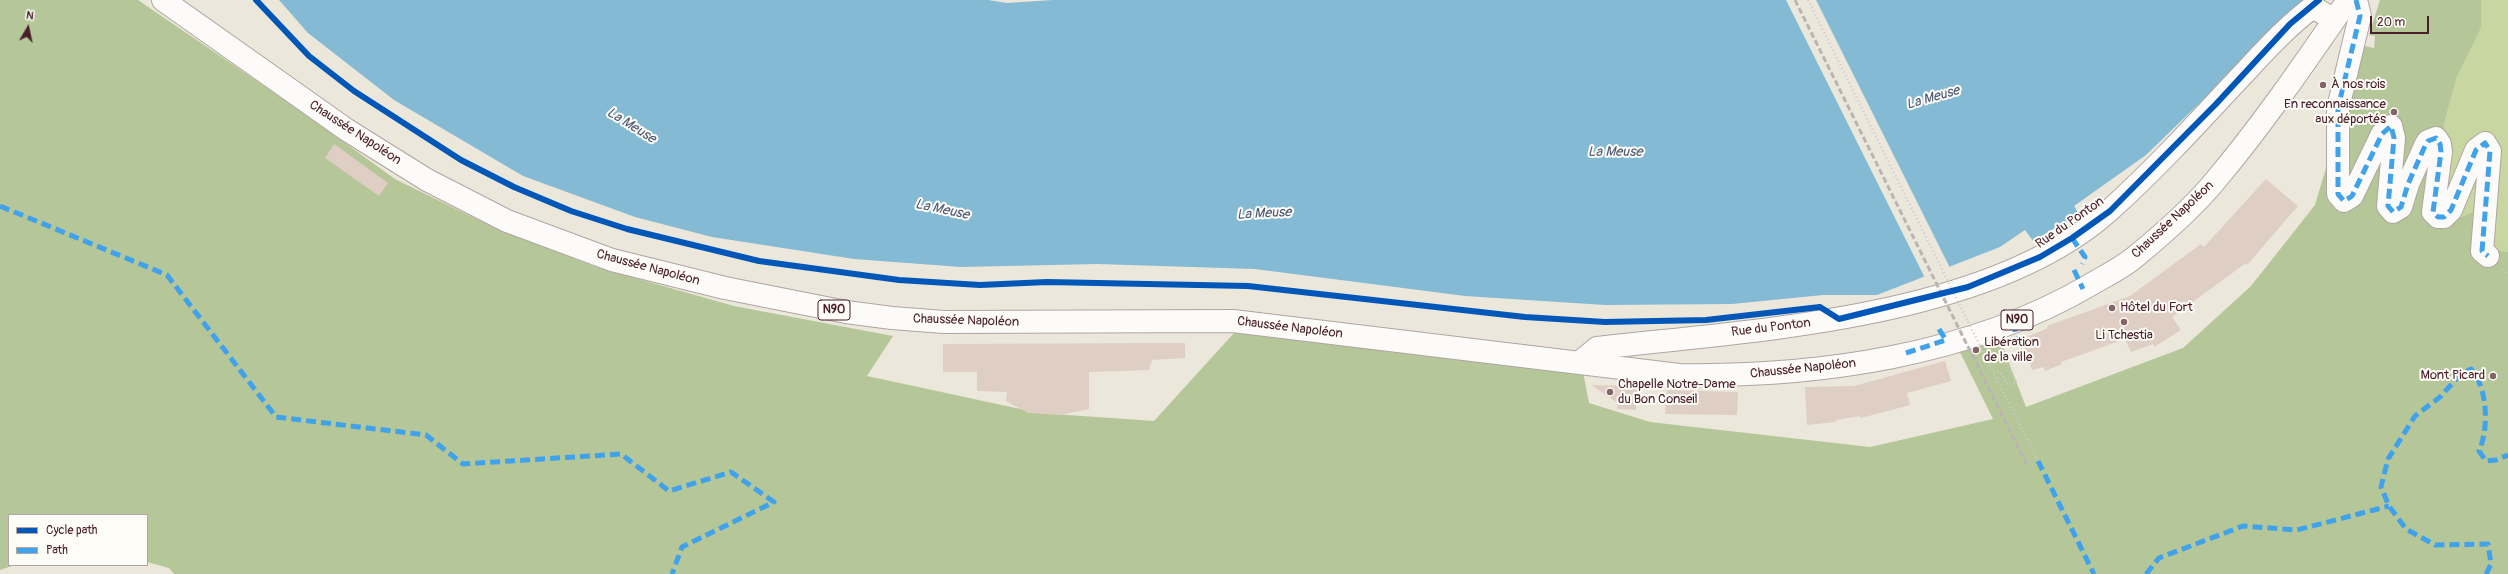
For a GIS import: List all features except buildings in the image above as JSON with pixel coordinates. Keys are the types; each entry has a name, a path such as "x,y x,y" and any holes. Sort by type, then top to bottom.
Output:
{"main road":[{"name":"Chaussée Napoléon","path":"163,0 347,130 427,180 506,221 612,260 725,288 846,312 892,318 952,322 1233,320 1679,375 1722,376 1768,374 1853,365 1954,341 2013,322 2065,299 2133,259 2215,182 2348,0"},
{"path":"2356,0 2360,16 2338,108 2338,194 2344,201 2352,196 2382,134 2391,126 2394,138 2388,206 2393,212 2401,207 2408,184 2425,146 2428,141 2436,138 2440,144 2441,152 2433,212 2438,218 2444,217 2451,210 2476,150 2485,143 2490,151 2482,251 2488,256"},
{"name":"Rue du Ponton","path":"1580,362 1597,348 1809,324 1886,309 1968,287 2040,258 2110,211 2216,104 2290,24 2313,7 2334,20"}],"path":[{"path":"1808,0 2038,461"},
{"path":"1993,372 2000,372 2008,386 2017,382 1999,349 2005,345"}],"green space":[{"path":"0,0 138,0 298,109 395,179 501,231 596,267 734,306 893,336 867,376 1039,413 1154,421 1234,333 1583,372 1589,403 1650,422 1870,447 1993,419 1957,346 2001,342 2026,407 2183,348 2251,286 2315,205 2353,77 2365,46 2374,48 2375,36 2369,35 2380,0 2481,0 2481,28 2457,77 2445,120 2431,220 2449,222 2475,211 2486,249 2508,252 2508,574 174,574 169,568 148,562 148,514 8,514 8,566 12,566 0,570"},
{"path":"2481,0 2508,0 2508,252 2486,250 2475,211 2449,222 2431,220 2445,120 2457,77 2481,28"}],"water":[{"name":"La Meuse","path":"279,0 988,0 1007,3 1053,0 2306,0 2146,155 2074,206 2079,214 2033,241 2025,230 2000,247 1877,295 1823,295 1732,304 1605,305 1465,296 1255,269 1097,264 961,267 854,259 712,237 635,217 523,176 394,100 308,33"}],"pier":[{"path":"1786,0 1816,0 1951,270 1926,280"}],"railway":[{"path":"1795,0 2027,465"}],"marked path":[{"path":"2356,0 2360,16 2338,108 2338,194 2344,201 2352,196 2382,134 2391,126 2394,138 2388,206 2393,212 2401,207 2408,184 2425,146 2428,141 2436,138 2440,144 2441,152 2433,212 2438,217 2444,217 2451,210 2476,150 2485,143 2490,151 2482,251 2488,256"},
{"path":"0,206 167,275 276,417 426,435 463,464 621,454 669,491 731,472 774,502 682,547 672,574"},
{"path":"2072,238 2085,257 2082,264"},
{"path":"2074,270 2083,289"},
{"path":"2013,322 2017,339"},
{"path":"1906,353 1946,340 1937,326"},
{"path":"2486,574 2491,564 2488,544 2435,545 2406,529 2389,506 2381,487 2388,459 2415,416 2440,397 2461,374 2471,369 2477,377 2484,397 2484,432 2479,451 2486,461 2496,460 2508,455"},
{"path":"2038,461 2094,574"},
{"path":"2146,574 2159,558 2243,526 2297,530 2389,506"}],"cycle path":[{"path":"256,0 309,56 354,91 461,160 514,187 571,211 627,229 759,261 899,280 980,285 1047,282 1248,286 1525,317 1605,322 1706,320 1820,307 1839,319 1968,287 2040,257 2072,238 2110,211 2216,104 2290,24 2319,0"}],"place":[{"name":"À nos rois","path":"2323,85"},
{"name":"En reconnaissance aux déportés","path":"2394,112"},
{"name":"Hôtel du Fort","path":"2112,308"},
{"name":"Li Tchestia","path":"2124,322"},
{"name":"Libération de la ville","path":"1976,350"},
{"name":"Mont Picard","path":"2493,376"},
{"name":"Chapelle Notre-Dame du Bon Conseil","path":"1610,392"}]}
